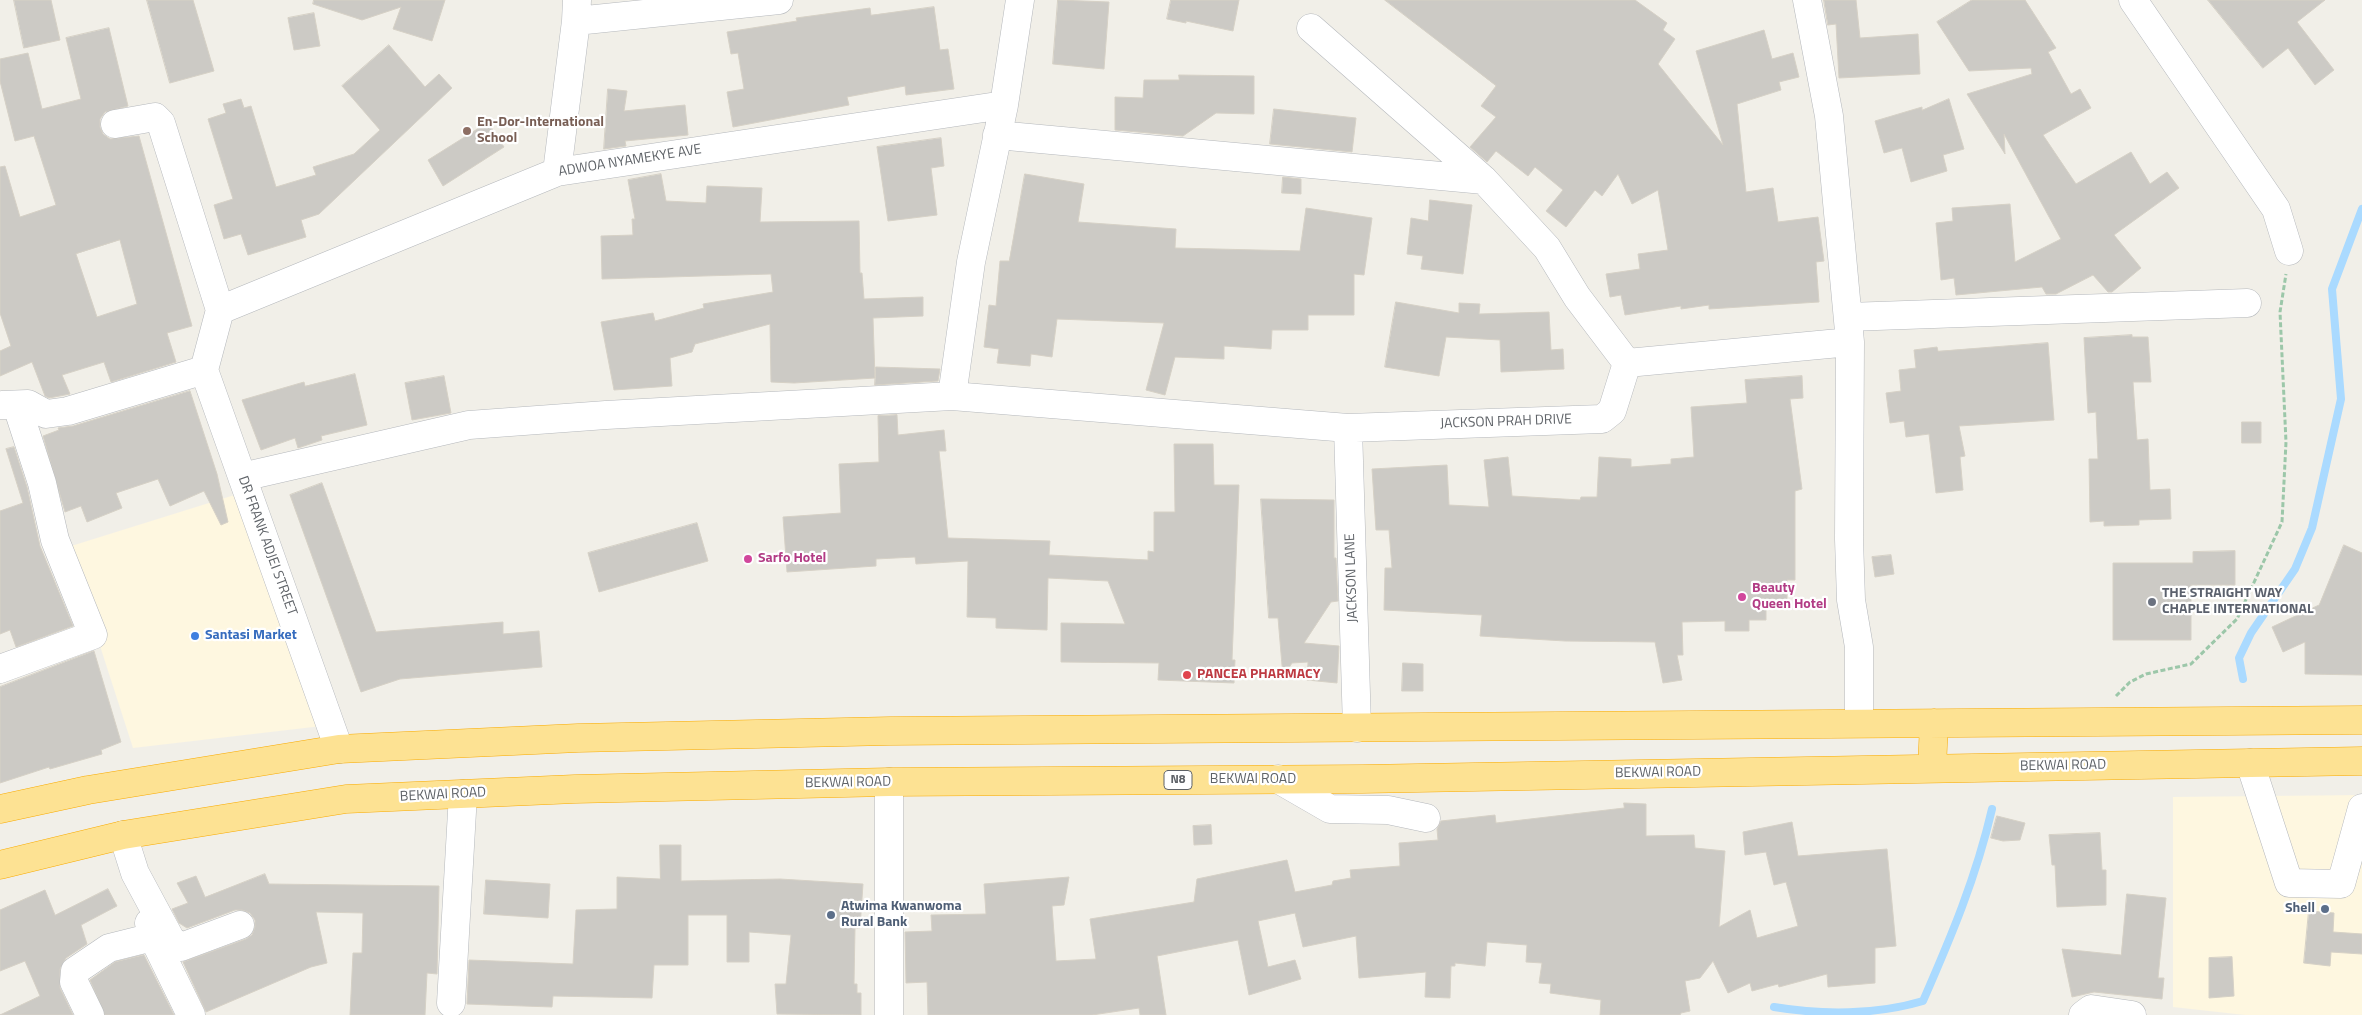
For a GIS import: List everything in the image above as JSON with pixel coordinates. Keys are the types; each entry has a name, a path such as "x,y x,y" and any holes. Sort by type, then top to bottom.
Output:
{"highway":[{"path":"0,809 88,790 339,749 578,738 880,731 2362,720"},
{"path":"1932,768 1934,723"},
{"name":"BEKWAI ROAD","path":"0,865 122,835 346,799 575,789 889,782 1278,779 2362,761"}],"street":[{"path":"557,172 576,11 778,0"},
{"path":"952,396 971,262 1004,105 1020,0"},
{"path":"1807,0 1830,116 1849,329 1850,539 1852,600 1859,647 1859,723"},
{"path":"2133,0 2276,209 2289,251"},
{"path":"1311,28 1484,180 1547,248 1577,297 1626,363 1849,329 2247,303"},
{"name":"ADWOA NYAMEKYE AVE","path":"220,310 557,172 1004,105"},
{"path":"0,669 93,635 55,540 42,483 9,405 28,404 46,414 68,411 204,370 220,310 161,123 155,117 115,124"},
{"path":"997,135 1484,180"},
{"name":"JACKSON PRAH DRIVE","path":"242,477 469,425 606,415 952,396 1348,428 1602,419 1612,411 1626,363"},
{"name":"DR FRANK ADJEI STREET","path":"204,370 339,749"},
{"name":"JACKSON LANE","path":"1348,428 1357,728"},
{"path":"2250,763 2289,883 2341,884 2362,808"},
{"path":"1278,779 1330,809 1388,810 1426,818"},
{"path":"889,782 889,1015"},
{"path":"451,1003 464,794"},
{"path":"122,835 153,938 191,1015"},
{"path":"135,873 171,940 181,947 240,925"},
{"path":"90,1015 74,982 75,971 108,948 153,938"},
{"path":"2084,1015 2091,1009 2132,1015"}],"path":[{"path":"2091,722 2130,682 2146,674 2191,664 2237,619 2282,522 2286,442 2280,312 2289,251"}],"shaded area":[{"name":"Santasi Market","path":"244,492 322,726 133,748 68,547"},
{"path":"2362,795 2362,1015 2245,1015 2173,1007 2173,797"}],"building":[{"path":"14,0 51,0 60,40 24,48"},
{"path":"147,0 193,0 214,71 170,83"},
{"path":"314,0 445,0 432,41 393,29 401,7 362,20 313,4"},
{"path":"1058,0 1109,2 1104,69 1053,64"},
{"path":"1171,0 1239,0 1233,31 1167,19"},
{"path":"1385,0 1635,0 1667,23 1663,30 1675,39 1658,64 1723,145 1696,51 1764,30 1772,59 1793,53 1799,77 1779,82 1781,90 1737,104 1746,192 1773,188 1778,222 1818,217 1824,261 1816,262 1819,302 1709,309 1709,305 1681,309 1681,306 1625,315 1621,295 1610,297 1606,274 1640,269 1638,254 1668,250 1658,190 1632,204 1618,174 1602,196 1595,190 1566,227 1546,211 1563,190 1535,167 1528,176 1496,151 1487,162 1470,147 1496,117 1481,106 1496,86"},
{"path":"1824,0 1856,0 1860,38 1918,34 1920,74 1839,78 1836,24 1828,25"},
{"path":"1972,0 2025,0 2056,48 2048,52 2071,94 2080,89 2091,108 2043,135 2076,184 2131,152 2150,184 2167,172 2179,188 2114,235 2141,268 2112,292 2108,292 2093,275 2056,294 2046,294 2042,287 1956,295 1954,278 1941,280 1936,223 1953,221 1952,208 2010,204 2015,262 2061,239 2004,134 2005,154 1967,94 2032,74 2031,68 1969,71 1937,22"},
{"path":"2208,0 2325,0 2297,22 2334,70 2315,85 2288,48 2263,68"},
{"path":"934,7 940,50 948,49 954,89 906,95 905,86 847,97 849,105 733,127 727,92 744,89 738,53 731,54 727,32 797,21 796,18 870,8 871,15"},
{"path":"314,13 320,46 294,50 288,18"},
{"path":"109,28 128,106 105,112 100,119 100,127 103,134 110,139 139,136 192,326 167,333 176,362 111,382 104,362 62,375 70,394 49,398 45,396 32,362 0,376 0,351 11,346 0,313 0,167 5,166 20,217 56,205 34,136 15,141 0,81 0,59 28,53 42,109 81,99 66,38","holes":["120,240 137,304 97,317 76,254"]},
{"path":"389,45 425,87 439,74 452,88 319,214 301,220 306,237 248,255 241,234 224,239 214,205 233,199 208,119 226,113 223,104 241,99 244,108 251,106 276,187 316,175 313,167 354,154 380,130 342,86"},
{"path":"1179,75 1254,76 1254,114 1216,113 1183,136 1115,130 1115,97 1143,98 1144,80 1179,80"},
{"path":"608,89 627,91 624,111 685,105 688,135 625,141 626,146 604,149"},
{"path":"1949,99 1964,149 1943,155 1947,171 1911,182 1902,148 1884,153 1875,121 1922,107 1922,110"},
{"path":"1274,109 1356,118 1352,152 1270,144"},
{"path":"483,115 504,147 443,186 428,160 479,128"},
{"path":"941,138 944,166 931,168 937,215 888,221 877,147"},
{"path":"661,174 666,201 706,203 707,186 762,188 760,222 859,221 860,273 862,273 864,299 923,297 923,316 873,318 875,378 794,383 771,382 770,324 695,344 692,352 670,358 672,386 614,390 601,322 653,313 655,321 704,308 703,304 773,292 771,274 602,279 601,236 633,235 632,219 635,219 628,180"},
{"path":"1025,174 1084,184 1078,222 1176,229 1175,248 1300,251 1306,208 1372,218 1364,275 1354,274 1354,315 1308,315 1308,330 1272,330 1271,349 1224,346 1224,359 1175,357 1165,395 1146,390 1164,323 1057,319 1052,357 1031,354 1030,366 997,363 999,349 984,347 989,305 996,306 1000,261 1009,261"},
{"path":"1283,177 1301,179 1301,194 1282,193"},
{"path":"1430,200 1472,205 1463,274 1421,269 1423,256 1407,254 1411,218 1428,221"},
{"path":"1396,302 1459,313 1459,303 1480,304 1479,314 1549,312 1551,350 1563,349 1564,369 1501,372 1500,340 1446,337 1439,376 1385,367"},
{"path":"2132,335 2132,337 2148,337 2151,382 2133,382 2137,440 2148,439 2150,490 2170,489 2171,519 2139,520 2139,525 2104,526 2104,521 2090,522 2089,459 2098,459 2096,412 2088,413 2084,338"},
{"path":"2048,343 2054,420 1959,426 1965,456 1960,457 1963,490 1936,493 1929,434 1906,437 1904,421 1890,423 1886,393 1901,391 1899,370 1916,368 1914,350 1937,347 1938,351"},
{"path":"876,367 940,369 938,381 875,385"},
{"path":"355,374 367,425 321,436 322,440 298,448 295,438 261,450 242,400 304,382 305,386"},
{"path":"444,376 451,413 412,420 405,383"},
{"path":"1802,376 1803,398 1790,399 1802,489 1795,491 1795,580 1787,580 1787,602 1766,602 1766,620 1749,620 1749,631 1725,631 1725,621 1682,622 1683,655 1677,655 1682,680 1663,683 1655,642 1565,641 1480,636 1482,615 1384,610 1385,568 1392,568 1389,530 1376,530 1372,469 1447,465 1449,505 1489,507 1484,460 1508,457 1512,496 1580,500 1581,497 1597,497 1599,457 1631,459 1631,467 1671,464 1671,459 1694,457 1691,407 1747,403 1745,380"},
{"path":"190,391 217,474 228,522 221,525 204,491 170,506 158,479 116,493 122,508 87,522 81,506 65,512 43,436 59,430 58,428 73,426"},
{"path":"897,415 898,435 944,430 946,451 939,451 948,538 1050,541 1049,555 1148,560 1148,551 1154,552 1154,512 1175,512 1174,444 1213,444 1214,485 1239,485 1232,660 1235,660 1234,683 1158,680 1159,663 1061,662 1061,623 1125,624 1108,581 1048,578 1047,630 996,628 996,618 967,617 968,561 916,564 915,557 876,559 876,566 787,572 783,517 841,513 839,464 879,462 878,416"},
{"path":"2242,422 2261,422 2261,443 2242,443"},
{"path":"14,447 27,487 40,546 73,626 16,647 10,630 0,634 0,511 23,503 6,449"},
{"path":"322,483 376,632 503,622 503,634 539,631 542,667 400,679 361,692 290,495"},
{"path":"1261,499 1334,500 1334,558 1336,558 1338,601 1331,602 1304,643 1339,646 1337,683 1307,680 1308,662 1292,663 1283,677 1278,618 1269,618"},
{"path":"697,523 708,561 599,592 588,553"},
{"path":"2344,545 2362,553 2362,675 2305,674 2305,642 2283,652 2272,627 2319,605"},
{"name":"THE STRAIGHT WAY CHAPLE INTERNATIONAL","path":"2235,551 2235,585 2191,585 2191,640 2113,640 2113,563 2193,563 2193,552"},
{"path":"1891,555 1894,574 1875,577 1872,557"},
{"path":"94,651 121,742 101,750 102,754 50,769 49,767 0,783 0,687"},
{"path":"1403,663 1423,664 1423,691 1402,691"},
{"path":"1624,803 1646,804 1646,836 1694,835 1695,848 1725,851 1719,927 1750,910 1757,938 1798,926 1786,882 1774,885 1766,852 1745,855 1743,832 1792,822 1798,856 1887,849 1896,946 1875,948 1875,983 1828,987 1827,974 1779,987 1778,984 1752,991 1750,983 1728,993 1713,961 1700,978 1685,981 1690,1011 1680,1015 1600,1015 1601,1000 1550,993 1551,984 1539,983 1542,963 1526,962 1527,945 1487,942 1485,966 1455,963 1455,966 1451,966 1450,998 1425,997 1426,972 1359,978 1356,936 1303,947 1295,913 1258,921 1268,967 1295,960 1301,979 1249,995 1238,940 1157,956 1166,1015 1140,1015 1139,1008 1092,1015 928,1015 927,982 906,983 905,932 932,931 931,915 986,914 984,884 1069,877 1064,905 1052,906 1056,961 1096,959 1090,919 1194,902 1197,879 1287,860 1295,892 1332,885 1333,881 1351,878 1350,870 1400,866 1399,843 1438,840 1437,829 1441,821 1495,815 1496,823 1624,808"},
{"path":"1997,816 2025,823 2020,840 2003,841 1991,838"},
{"path":"1211,825 1212,844 1194,845 1193,826"},
{"path":"2100,833 2102,870 2106,870 2106,905 2057,907 2055,865 2052,865 2049,835"},
{"path":"660,845 681,845 681,881 780,879 863,884 860,928 855,928 854,984 857,984 857,993 861,993 861,1015 777,1014 775,984 786,984 791,935 749,932 749,962 727,962 727,915 688,915 688,965 654,965 652,998 553,996 552,1007 467,1004 469,960 573,964 576,910 617,909 617,877 660,879"},
{"path":"265,874 269,884 439,886 437,974 427,973 425,1015 350,1015 353,953 362,953 363,913 316,912 327,963 311,967 206,1012 183,962 246,939 252,935 255,920 250,913 235,910 187,928 179,923 172,909 188,903 177,883 196,876 205,897"},
{"path":"486,880 550,884 548,918 484,914"},
{"path":"108,889 117,906 81,925 87,944 66,958 60,969 60,988 73,1015 0,1015 40,996 25,961 0,971 0,910 45,890 55,915"},
{"path":"2127,894 2166,898 2158,978 2164,978 2162,999 2094,992 2072,997 2062,949 2121,955"},
{"path":"2309,911 2334,913 2333,932 2362,934 2362,954 2331,952 2330,966 2304,963"},
{"path":"144,955 174,1015 105,1015 90,980 115,962"},
{"path":"2232,957 2234,996 2209,998 2209,958"}],"waterway":[{"path":"2243,679 2239,658 2251,633 2295,569 2312,528 2341,399 2332,289 2362,209"},
{"path":"1774,1007 1792,1010 1849,1012 1887,1009 1923,1001 1971,883 1992,809"}],"place":[{"name":"En-Dor-International School","path":"467,131"},
{"name":"Sarfo Hotel","path":"748,559"},
{"name":"Beauty Queen Hotel","path":"1742,597"},
{"name":"THE STRAIGHT WAY CHAPLE INTERNATIONAL","path":"2152,602"},
{"name":"Santasi Market","path":"195,636"},
{"name":"PANCEA PHARMACY","path":"1187,675"},
{"name":"Shell","path":"2325,909"},
{"name":"Atwima Kwanwoma Rural Bank","path":"831,915"}]}
